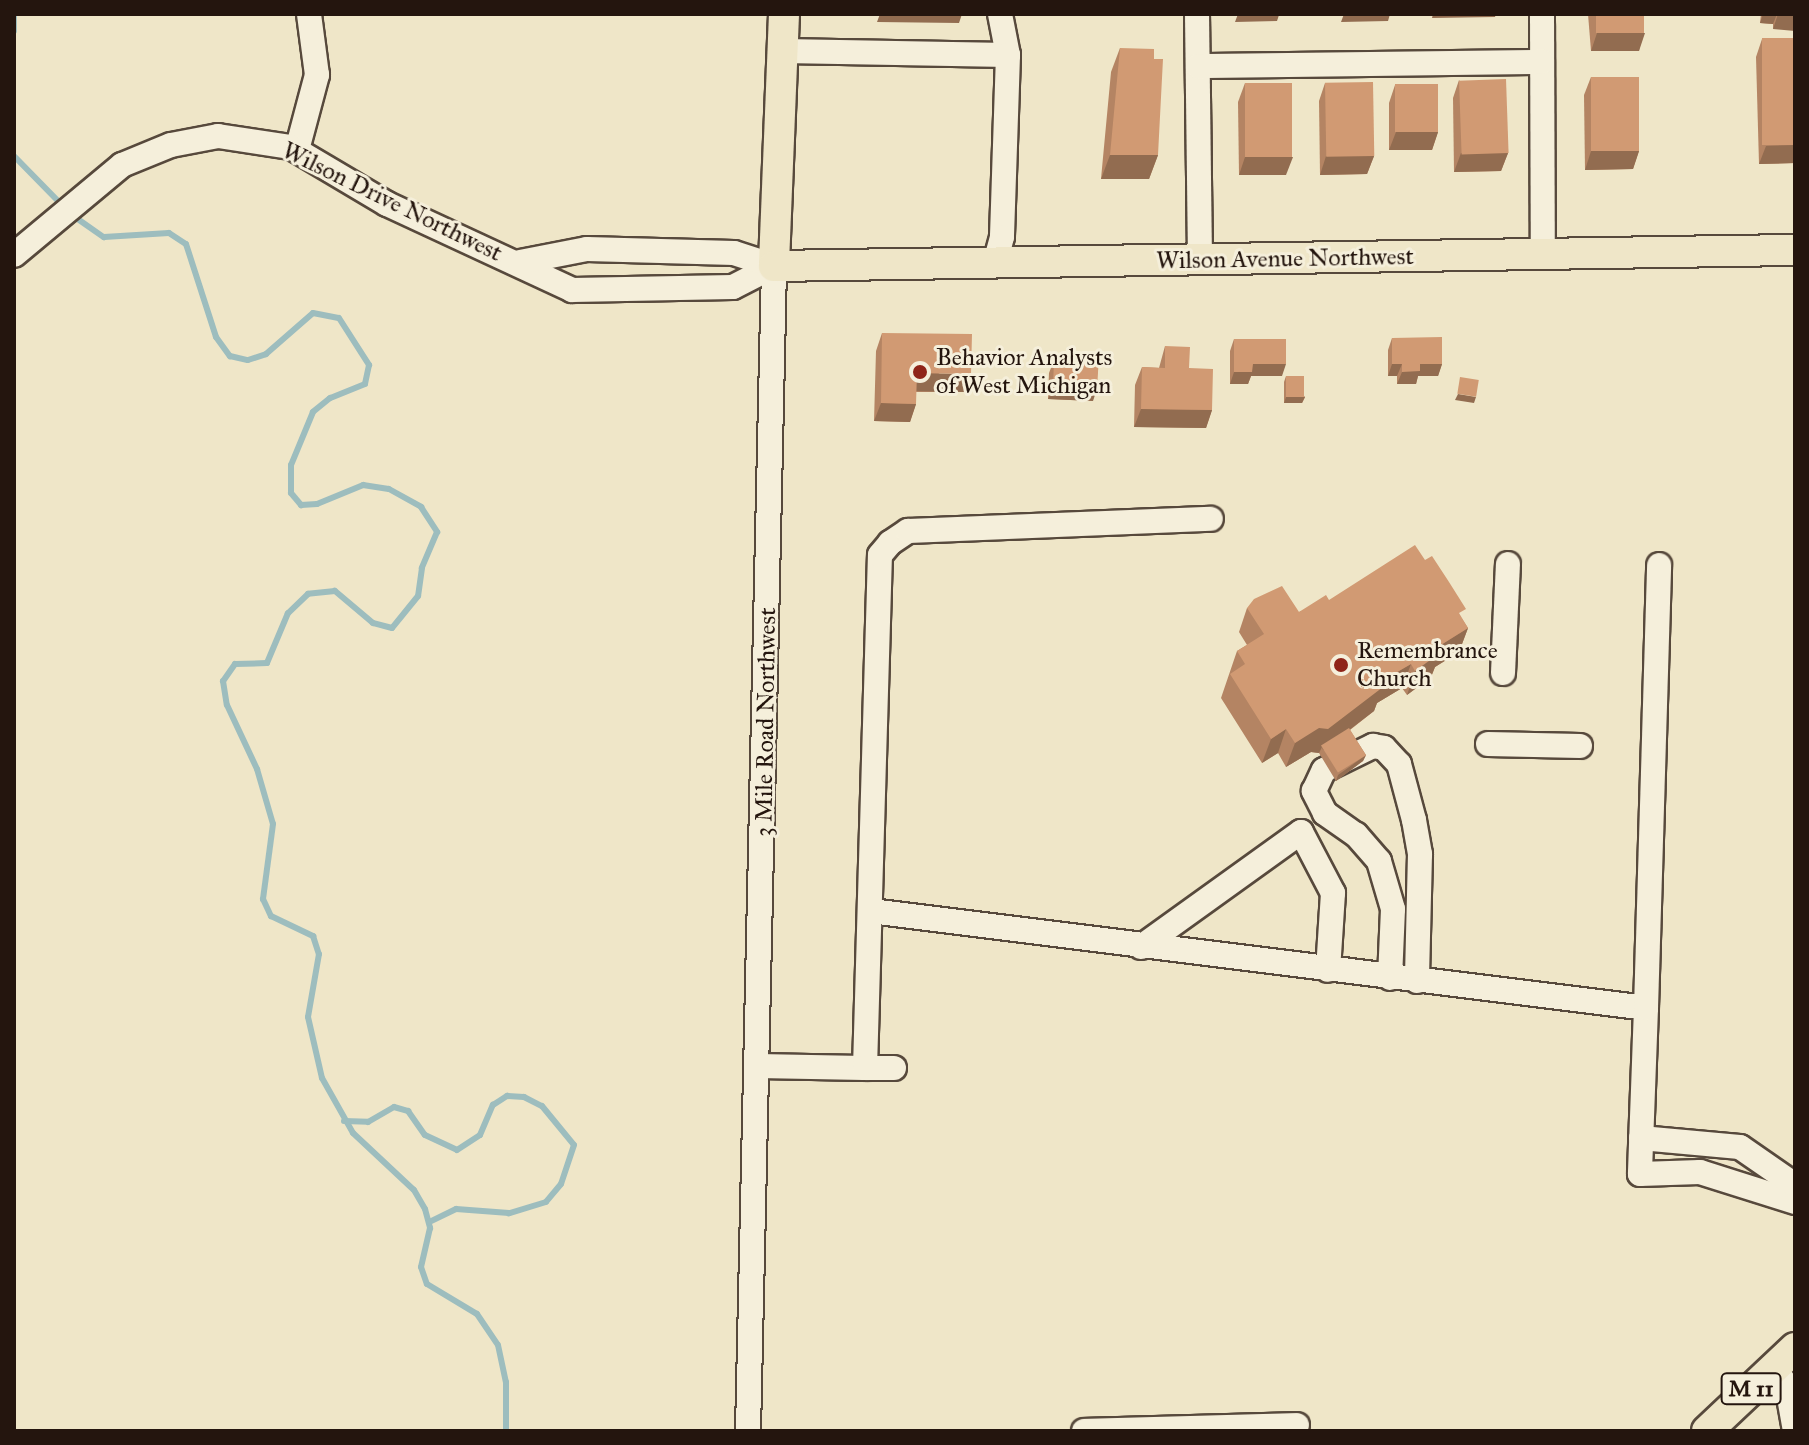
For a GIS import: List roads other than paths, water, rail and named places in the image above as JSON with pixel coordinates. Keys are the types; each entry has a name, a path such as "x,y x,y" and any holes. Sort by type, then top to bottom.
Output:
{"main road":[{"name":"3 Mile Road Northwest","path":"774,266 784,14"},
{"name":"Wilson Avenue Northwest","path":"774,266 1795,250"},
{"name":"M 11","path":"1707,1431 1785,1358"}],"street":[{"path":"297,150 317,75 309,14"},
{"path":"995,264 1002,237 1008,55 1000,14"},
{"path":"1197,14 1200,261"},
{"path":"1542,14 1543,255"},
{"path":"783,51 1008,55"},
{"path":"1198,66 1542,62"},
{"name":"Wilson Drive Northwest","path":"14,255 122,165 171,145 218,136 297,150 387,204 520,262 572,290 733,287 774,266"},
{"name":"Wilson Drive Northwest","path":"520,262 587,249 734,253 774,266"},
{"name":"3 Mile Road Northwest","path":"748,1431 774,266"},
{"path":"865,1068 880,555 890,543 908,531 1211,519"},
{"path":"1503,673 1508,564"},
{"path":"1659,565 1640,1174 1700,1172 1795,1202"},
{"path":"1488,744 1580,746"},
{"path":"1390,978 1393,909 1379,861 1356,835 1325,813 1314,791 1324,770 1373,746 1384,748 1399,764 1420,854 1417,981"},
{"path":"1141,947 1325,813"},
{"path":"1301,832 1333,893 1328,970"},
{"path":"871,911 1646,1008"},
{"path":"757,1066 894,1068"},
{"path":"1641,1138 1740,1147 1795,1185"},
{"path":"1785,1358 1795,1431"},
{"path":"1084,1431 1297,1425"}],"waterway":[{"path":"14,14 14,31"},
{"path":"14,156 64,207"},
{"path":"72,215 104,237 169,233 186,244 216,337 230,356 248,360 266,354 313,313 339,318 369,365 365,384 330,398 313,412 291,465 291,493 301,505 317,504 363,485 389,489 421,507 437,532 422,568 418,596 392,628 373,623 335,591 308,594 288,613 267,663 235,664 223,681 227,705 257,769 273,824 263,899 271,916 313,936 319,954 308,1017 322,1078 353,1133 414,1190 425,1209 430,1228 421,1267 427,1284 477,1314 498,1345 506,1382 506,1431"},
{"path":"344,1121 368,1122 394,1107 408,1111 425,1135 457,1150 480,1135 493,1105 507,1096 524,1097 542,1106 574,1145 561,1184 546,1202 509,1213 456,1209 429,1222"}],"place":[{"name":"Behavior Analysts of West Michigan","path":"920,372"},
{"name":"Remembrance Church","path":"1341,665"}]}
